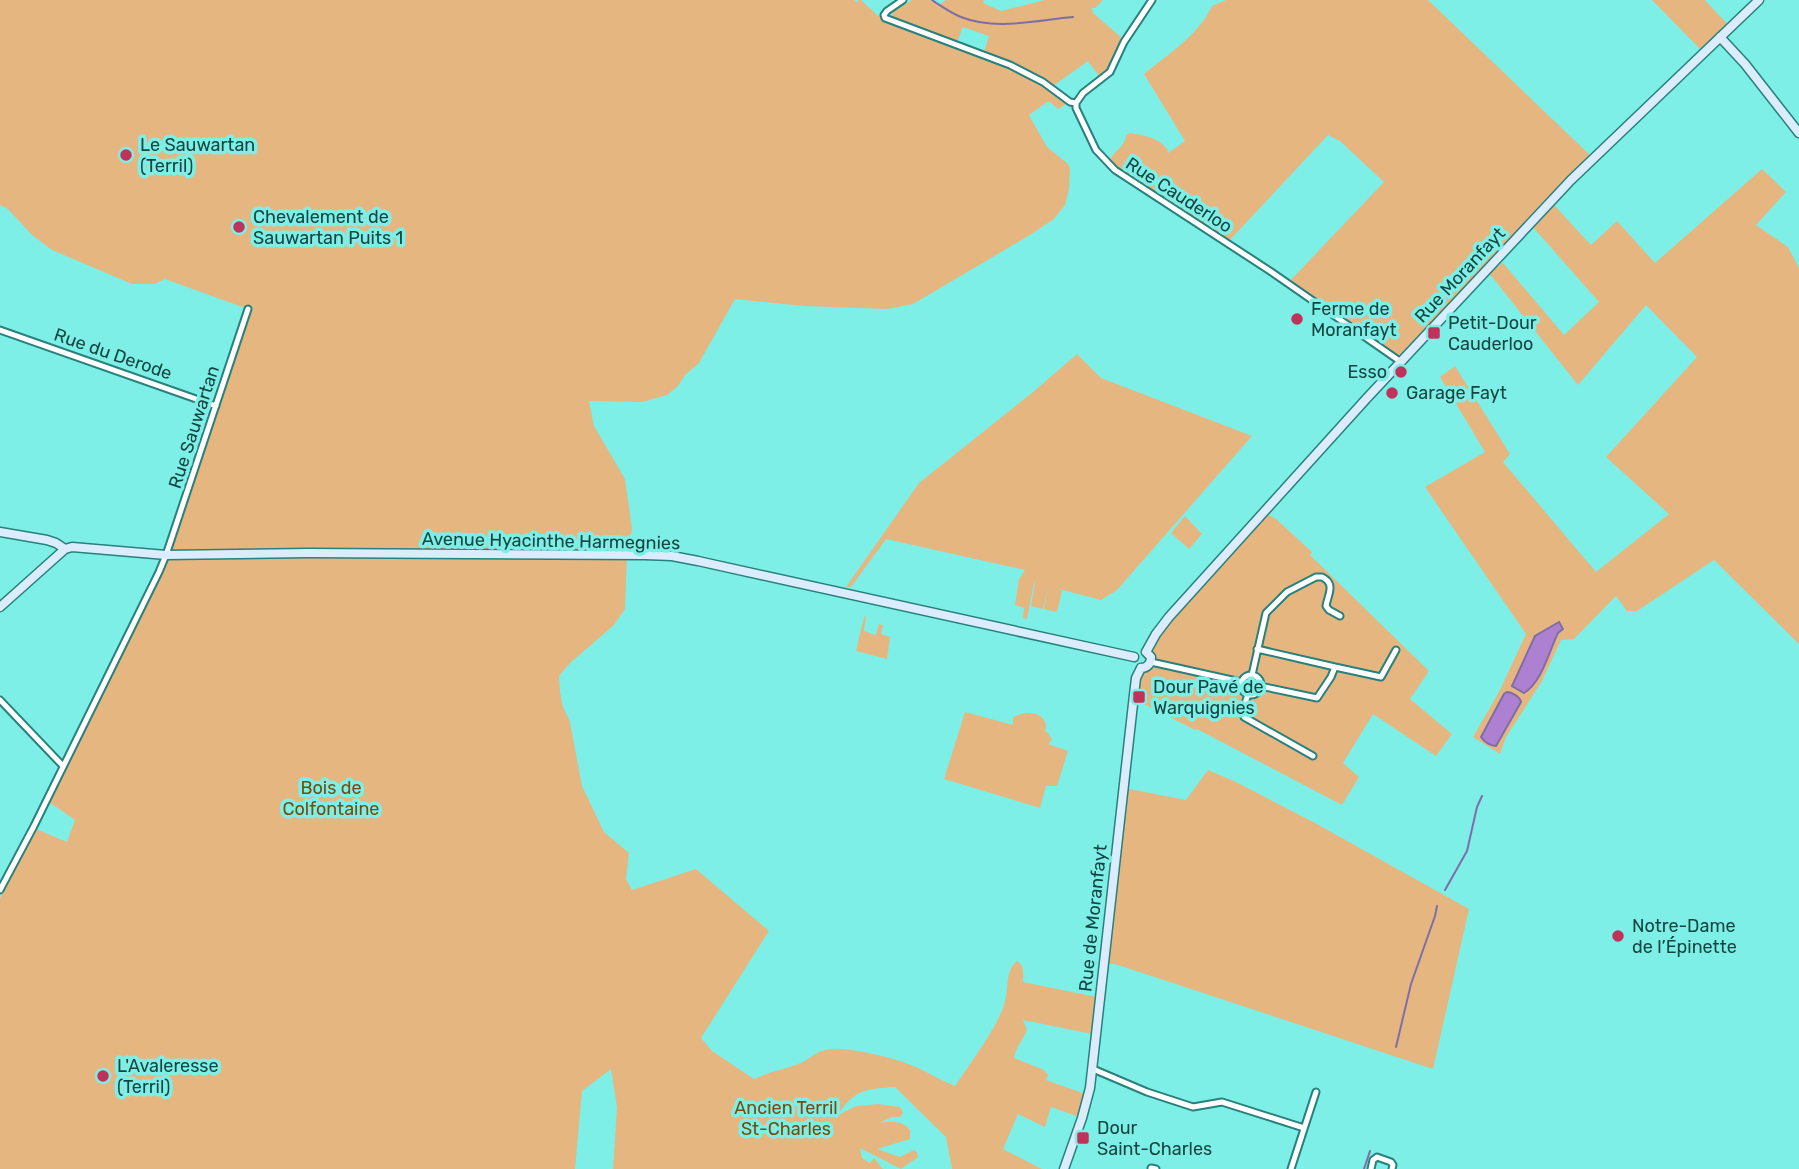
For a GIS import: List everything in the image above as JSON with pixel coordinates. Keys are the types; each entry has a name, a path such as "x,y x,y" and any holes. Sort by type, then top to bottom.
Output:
{"main road":[{"name":"Rue Moranfayt","path":"1146,652 1168,617 1571,180 1759,0"},
{"path":"1720,37 1745,64 1799,133"},
{"name":"Avenue Hyacinthe Harmegnies","path":"0,532 47,540 65,549 76,547 166,555 308,553 672,556 1134,657"},
{"path":"0,607 65,549"},
{"path":"1139,652 1146,652 1151,657 1151,662 1147,667 1141,668 1136,665 1134,657 1139,652"},
{"name":"Rue de Moranfayt","path":"1064,1169 1082,1118 1093,1069 1133,699 1136,678 1141,668"}],"street":[{"path":"903,0 887,11 884,15 888,20 1010,65 1043,82 1070,102 1076,103 1083,93 1110,72 1124,42 1152,0"},
{"name":"Rue Cauderloo","path":"1076,103 1096,150 1115,170 1270,271 1401,362"},
{"name":"Rue Sauwartan","path":"0,890 166,555 248,309"},
{"name":"Rue du Derode","path":"0,330 216,405"},
{"path":"1252,675 1266,613 1287,592 1322,577 1329,581 1331,587 1326,607 1340,616"},
{"path":"1257,649 1381,677 1396,650"},
{"path":"1151,662 1241,682"},
{"path":"1261,686 1317,698 1335,667"},
{"path":"1241,682 1252,675"},
{"path":"1252,675 1259,680 1261,686"},
{"path":"1241,682 1242,688 1248,694"},
{"path":"1248,694 1256,693 1261,686"},
{"path":"1248,694 1243,710 1244,717 1313,757"},
{"path":"0,700 63,766"},
{"path":"1093,1069 1147,1092 1193,1107 1222,1102 1304,1128"},
{"path":"1292,1169 1316,1092"},
{"path":"1371,1169 1373,1160 1377,1157 1391,1161 1392,1169"}],"green space":[{"name":"Bois de Colfontaine","path":"0,0 854,0 858,3 858,0 861,0 878,16 884,15 1034,77 1066,101 1065,105 1058,109 1047,102 1029,115 1047,147 1070,168 1065,205 1054,219 1030,235 913,304 888,309 804,306 735,299 699,363 667,395 642,402 589,401 594,426 625,479 632,529 627,555 625,609 614,625 559,676 563,707 570,722 582,786 604,832 629,853 626,879 632,890 696,869 769,931 701,1038 712,1051 754,1079 801,1063 822,1051 845,1049 907,1063 955,1086 997,1021 1005,1001 1011,969 1017,961 1022,968 1023,982 1101,998 1097,1035 1023,1020 1027,1030 1014,1058 1044,1070 1048,1075 1046,1080 1088,1095 1082,1118 1051,1107 1045,1127 1018,1114 1003,1149 1042,1169 952,1169 946,1137 895,1087 862,1092 850,1100 838,1115 856,1106 878,1104 900,1107 903,1113 900,1117 892,1117 879,1123 903,1124 910,1130 910,1139 877,1149 900,1157 914,1150 918,1157 901,1169 860,1148 862,1158 870,1163 874,1158 883,1169 613,1169 617,1107 611,1069 582,1091 575,1169 0,1169 0,898 36,829 67,842 75,820 49,802 162,574 159,572 248,309 165,279 155,284 132,284 52,250 32,235 8,209 0,205"},
{"path":"912,0 932,0 939,5 946,0 984,0 983,3 1001,11 1045,0 1103,0 1092,8 1093,13 1122,38 1111,64 1100,77 1088,61 1053,86 1012,63 984,52 989,36 963,27 957,42 892,17 893,12"},
{"path":"1226,0 1428,0 1593,158 1401,362 1287,284 1384,182 1340,141 1328,135 1227,243 1109,164 1126,135 1130,133 1156,140 1168,153 1185,141 1144,74 1191,35 1212,6"},
{"path":"1652,0 1705,0 1730,27 1703,52"},
{"path":"1762,169 1786,192 1756,225 1788,247 1799,268 1799,644 1714,560 1637,611 1627,611 1616,596 1574,639 1561,640 1542,681 1506,737 1500,754 1473,737 1500,690 1526,634 1425,487 1485,452 1440,377 1455,366 1510,454 1503,462 1596,572 1669,514 1606,457 1697,357 1646,305 1578,385 1489,273 1503,263 1564,335 1599,302 1532,226 1553,204 1591,245 1617,221 1655,263"},
{"path":"1077,354 1101,378 1252,436 1117,590 1101,600 1059,589 1062,591 1057,612 1044,609 1048,587 1043,609 1031,606 1034,583 1027,619 1023,618 1024,608 1015,605 1019,579 1025,570 886,539 851,587 846,587 919,483"},
{"path":"1264,512 1276,519 1312,552 1310,555 1429,671 1410,699 1452,734 1436,756 1373,714 1343,763 1359,777 1342,805 1134,699 1140,672 1149,667 1157,668 1159,661 1150,650 1153,640"},
{"path":"1185,516 1202,534 1189,549 1171,533"},
{"path":"866,616 864,631 875,635 874,640 879,624 883,625 881,634 890,637 887,659 856,651"},
{"path":"965,712 1013,725 1013,718 1024,713 1041,716 1046,725 1045,731 1052,740 1048,744 1068,751 1057,786 1046,786 1040,808 944,779"},
{"path":"1208,770 1315,823 1469,909 1433,1069 1108,963 1124,788 1186,800"}],"shaded area":[{"path":"1559,622 1563,629 1558,633 1536,682 1524,693 1512,686 1535,636"},
{"path":"1507,692 1516,695 1521,702 1496,746 1481,737"}],"waterway":[{"path":"932,0 961,17 988,23 1073,17"},
{"path":"1445,890 1467,851 1482,796"},
{"path":"1396,1047 1411,984 1437,906"},
{"path":"1364,1169 1370,1151"}],"place":[{"name":"Le Sauwartan (Terril)","path":"126,155"},
{"name":"Chevalement de Sauwartan Puits 1","path":"239,227"},
{"name":"Ferme de Moranfayt","path":"1297,319"},
{"name":"Petit-Dour Cauderloo","path":"1434,333"},
{"name":"Esso","path":"1401,372"},
{"name":"Garage Fayt","path":"1392,393"},
{"name":"Dour Pavé de Warquignies","path":"1139,697"},
{"name":"Notre-Dame de l’Épinette","path":"1618,936"},
{"name":"L'Avaleresse (Terril)","path":"103,1076"},
{"name":"Dour Saint-Charles","path":"1083,1138"}],"park label":[{"name":"Ancien Terril St-Charles","path":"786,1118"}]}
